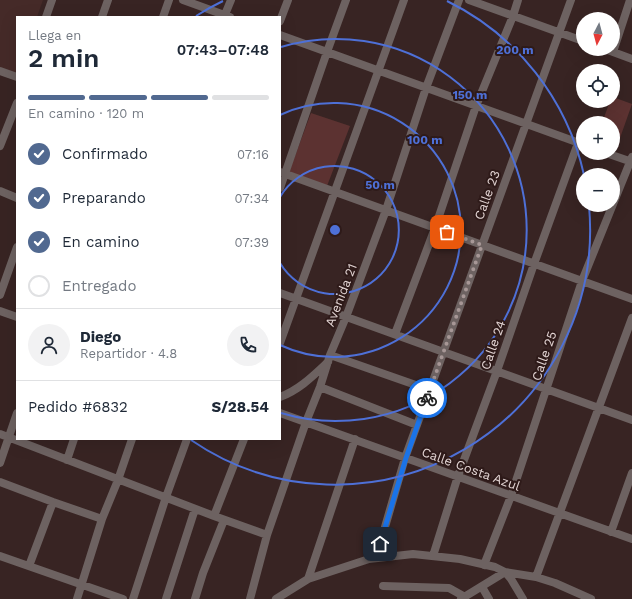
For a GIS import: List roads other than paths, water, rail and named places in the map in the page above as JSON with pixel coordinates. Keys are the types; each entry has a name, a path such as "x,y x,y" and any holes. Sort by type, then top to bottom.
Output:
{"street":[{"path":"46,16 52,0"},
{"path":"102,16 108,0"},
{"path":"163,16 169,0"},
{"path":"183,0 227,16 231,0"},
{"path":"281,18 288,0"},
{"path":"281,183 283,173 346,0"},
{"path":"281,340 404,0"},
{"name":"Avenida 21","path":"250,599 267,535 306,422 386,210 426,88 459,0"},
{"path":"469,0 576,38"},
{"path":"395,334 435,228 476,106 513,16 518,0"},
{"name":"Calle 23","path":"376,558 417,425 571,0"},
{"path":"620,24 630,0"},
{"path":"281,35 576,143"},
{"path":"620,54 632,59"},
{"path":"2,74 16,77"},
{"path":"0,146 16,106"},
{"name":"Calle 24","path":"433,556 458,476 497,371 534,264 576,154"},
{"path":"620,157 631,160"},
{"name":"Calle 25","path":"484,565 511,496 582,281 631,160"},
{"path":"283,173 632,299"},
{"path":"0,191 16,198"},
{"path":"0,295 16,250"},
{"path":"281,293 632,420"},
{"path":"0,311 16,318"},
{"path":"536,577 632,318"},
{"path":"281,397 303,384 329,359 430,390"},
{"path":"320,387 417,425"},
{"name":"Calle Costa Azul","path":"281,413 632,539"},
{"path":"0,463 16,416"},
{"path":"0,434 118,480 267,535"},
{"path":"308,579 355,439"},
{"path":"67,460 74,440"},
{"path":"77,599 102,519 118,480 132,440"},
{"path":"134,599 166,497 187,440"},
{"path":"214,516 244,440"},
{"path":"611,532 632,473"},
{"path":"0,482 102,519"},
{"path":"29,566 53,502"},
{"path":"166,599 195,509"},
{"path":"195,599 203,573 224,520"},
{"path":"276,599 308,579 369,559 413,554 460,559 495,567 505,572 536,577 555,583 585,598"},
{"path":"0,556 123,599"},
{"path":"383,586 449,588 463,598 505,572"},
{"path":"505,572 511,578 523,599"},
{"path":"482,587 489,599"}]}
